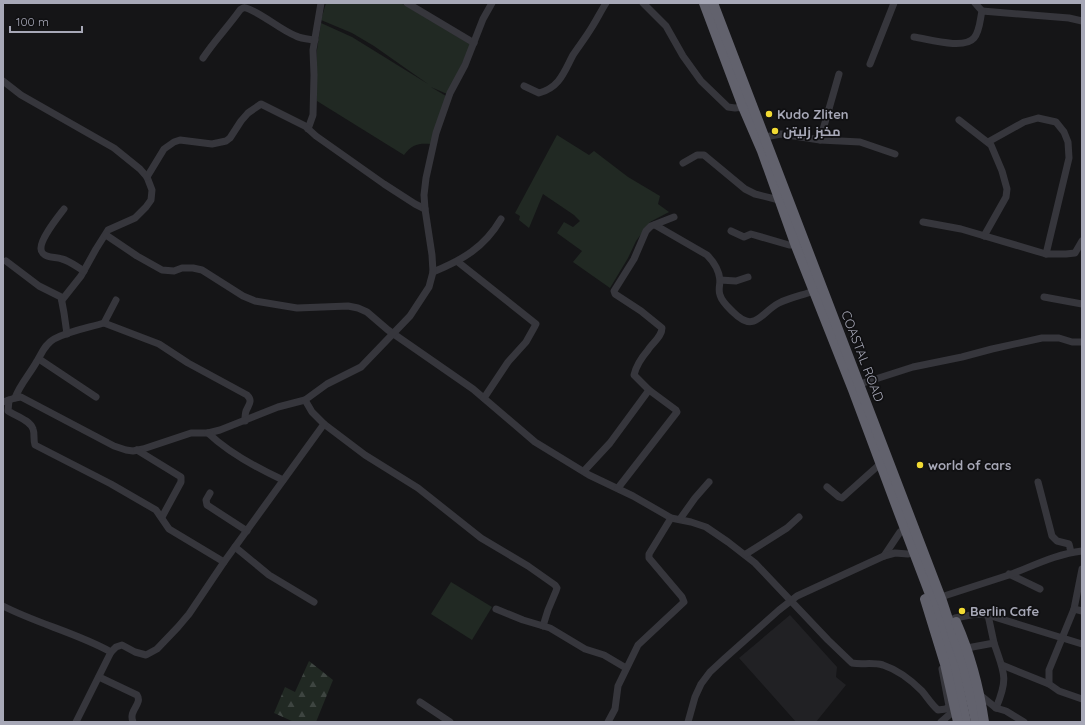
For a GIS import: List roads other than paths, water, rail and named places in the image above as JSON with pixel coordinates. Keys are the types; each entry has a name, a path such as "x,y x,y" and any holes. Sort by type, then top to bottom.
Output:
{"highway":[{"name":"COASTAL ROAD","path":"704,3 743,107 779,186 779,200 860,384 936,585 964,668 976,722"},
{"name":"COASTAL ROAD","path":"713,3 765,137 779,186 800,245 814,291 944,632 955,669 966,722"},
{"path":"898,513 900,532 927,605 945,664 958,722"},
{"path":"936,585 944,596 967,648 980,695 984,722"}],"street":[{"path":"308,130 312,115 314,75 313,50 322,3"},
{"path":"407,3 474,43"},
{"path":"9,400 21,398 29,401 114,446 126,450 144,450 191,433 208,433 220,430 278,407 304,400 327,384 360,367 394,333 418,305 429,288 433,272 432,256 424,208 426,178 440,118 450,93 474,43 483,19 492,3"},
{"path":"524,86 539,93 544,92 558,82 563,76 573,55 590,32 606,3"},
{"path":"644,3 666,26 683,56 701,81 728,107 743,107"},
{"path":"870,64 894,3"},
{"path":"914,37 962,44 969,42 975,38 978,31 982,11 976,3"},
{"path":"203,58 216,39 222,34 243,8 294,36 303,39 315,40"},
{"path":"982,11 1069,18 1082,21"},
{"path":"820,140 839,74"},
{"path":"3,81 21,95 114,148 140,169 147,177 152,190 152,196 146,207 135,218 129,222 108,230 84,271 62,300"},
{"path":"147,177 164,150 174,142 180,140 212,144 226,141 230,138 248,113 261,104 298,122 384,184 415,204 424,208"},
{"path":"988,142 1024,122 1038,118 1056,122 1064,132 1068,142 1069,158 1046,254"},
{"path":"959,120 988,142 993,149 1007,190 1006,197 984,236"},
{"path":"765,137 781,134 820,140 860,142 895,154"},
{"path":"683,163 697,155 704,155 745,189 754,194 779,200"},
{"path":"64,209 48,232 42,243 41,249 43,253 51,258 64,259 84,271"},
{"path":"618,488 677,412 649,390 634,375 648,349 661,334 662,328 641,311 615,294 614,291 634,259 646,231 655,224 674,216"},
{"path":"433,272 458,262 472,252 488,238 501,219"},
{"path":"923,222 954,227 1046,254 1075,253 1082,241"},
{"path":"655,224 707,255 716,267 720,280 719,287 722,300 735,315 744,321 751,322 757,320 779,303 814,291"},
{"path":"731,231 744,237 751,234 789,246 800,245"},
{"path":"106,235 137,256 162,270 174,271 182,268 202,270 243,296 261,302 296,308 348,306 367,312 383,326 473,389 535,442 584,471 672,518 692,522 706,527 746,554 848,660 855,664 867,663 883,665 906,676 921,690 938,710 946,709 949,706 942,670 945,664"},
{"path":"6,261 40,286 58,295 62,300 67,334"},
{"path":"458,262 536,324 526,342 508,362 484,398"},
{"path":"720,280 736,281 748,277"},
{"path":"1044,297 1082,304"},
{"path":"104,323 116,300"},
{"path":"224,562 174,532 165,524 162,517 156,510 134,496 35,445 30,423 8,411 9,400 49,342 67,334 104,323 159,344 188,364 247,395 250,403 246,410 245,421"},
{"path":"860,384 913,367 962,358 992,349 1042,338 1059,338 1072,342 1082,342"},
{"path":"38,359 96,397"},
{"path":"584,471 610,443 649,390"},
{"path":"304,400 312,412 324,424 365,455 428,496 481,538 528,566 555,585 557,588 543,626"},
{"path":"76,722 98,677 116,647 122,645 135,652 146,655 157,649 189,614 224,562 324,424"},
{"path":"208,433 218,442 247,462 283,480"},
{"path":"137,450 181,477 181,482 162,517"},
{"path":"827,486 842,498 880,464"},
{"path":"680,519 709,482"},
{"path":"1038,482 1050,532 1055,539 1068,544 1071,552"},
{"path":"210,493 206,500 207,504 247,531"},
{"path":"746,554 787,528 799,517"},
{"path":"608,722 615,709 618,686 638,645 684,602 682,597 649,558 649,554 672,518"},
{"path":"884,556 900,532"},
{"path":"235,547 269,575 314,602"},
{"path":"944,596 1031,565 1071,552 1082,551"},
{"path":"688,722 695,697 701,684 710,672 791,600 884,556 895,553 908,554"},
{"path":"1049,684 1049,670 1074,609 1082,569"},
{"path":"1009,574 1040,589"},
{"path":"3,606 22,615 77,635 112,652"},
{"path":"496,609 523,620 550,628 585,649 604,655 626,668"},
{"path":"1074,609 1082,611"},
{"path":"954,618 976,614 988,615 1082,644"},
{"path":"988,615 994,643 1005,675 1001,696 996,708"},
{"path":"967,648 994,643"},
{"path":"1002,665 1082,699"},
{"path":"98,677 137,695 139,701 132,713 131,717 133,722"},
{"path":"980,695 996,708 1006,711 1024,722"},
{"path":"420,702 450,722"},
{"path":"941,722 956,709"}],"place":[{"name":"Kudo Zliten","path":"769,114"},
{"name":"مخبز زليتن","path":"775,131"},
{"name":"world of cars","path":"920,465"},
{"name":"Berlin Cafe","path":"962,611"}]}
